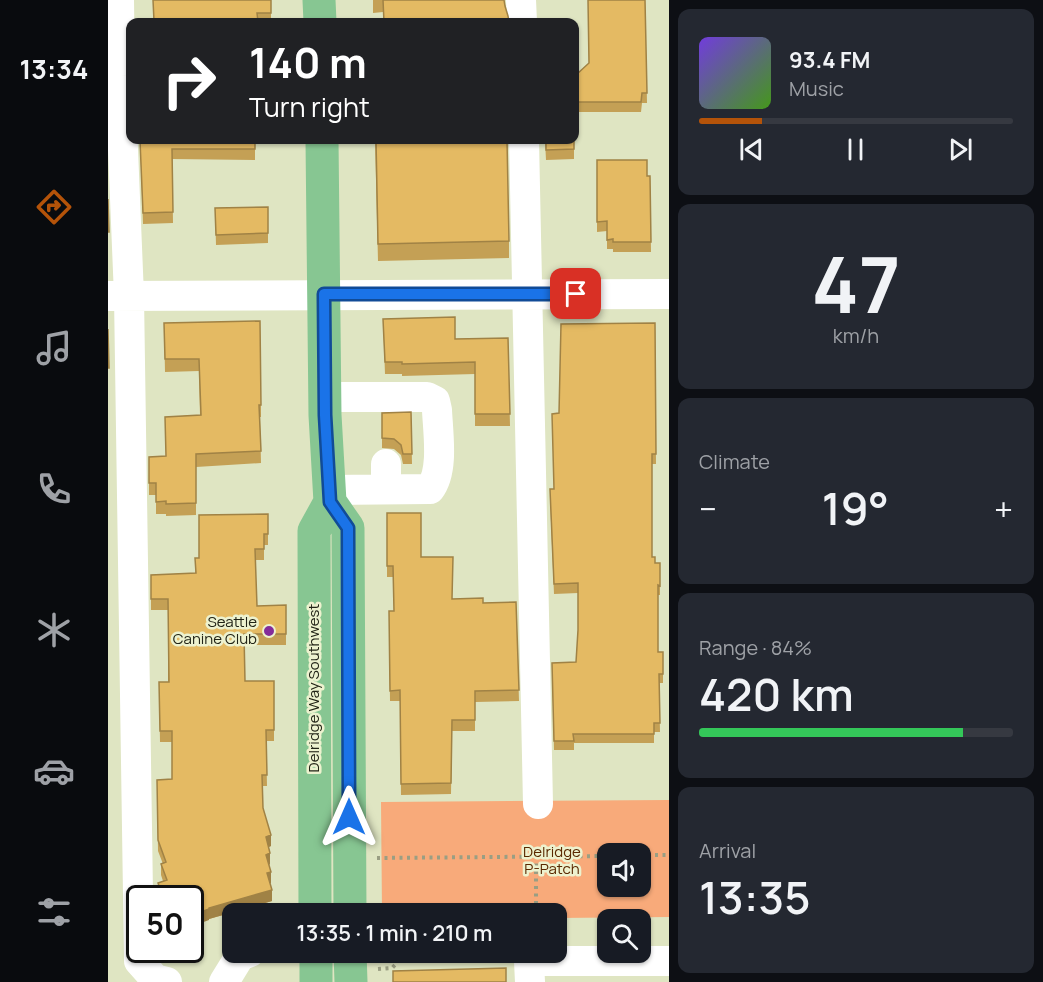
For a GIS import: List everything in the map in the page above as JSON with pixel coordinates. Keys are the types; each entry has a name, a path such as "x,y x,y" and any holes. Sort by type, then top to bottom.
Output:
{"main road":[{"path":"319,0 320,18"},
{"path":"322,144 325,397 330,496 348,528 350,903"},
{"name":"Delridge Way Southwest","path":"315,903 314,531 330,496"},
{"path":"316,963 316,982"}],"street":[{"path":"119,0 119,296 139,961 155,979 167,982"},
{"path":"521,0 522,18"},
{"path":"524,144 538,804"},
{"path":"119,296 669,294"},
{"path":"325,397 395,410 428,397 435,401 437,410 438,461 436,482 430,489 396,477 330,496"},
{"path":"530,971 669,961"},
{"path":"224,982 236,963"}],"path":[{"path":"651,855 669,855"},
{"path":"536,856 537,903"},
{"path":"376,858 597,856"},
{"path":"359,968 392,968 397,963"}],"green space":[{"name":"Delridge P-Patch","path":"669,800 669,917 651,917 651,909 597,909 597,918 567,918 567,903 382,903 381,802"}],"building":[{"path":"153,0 271,0 271,13 257,13 258,18 154,18"},
{"path":"383,0 504,0 508,18 384,18"},
{"path":"588,0 645,0 647,93 642,93 641,102 579,102 579,72 589,63"},
{"path":"140,144 255,144 255,149 172,149 173,212 143,213"},
{"path":"376,144 507,144 509,241 378,244"},
{"path":"546,144 574,144 574,149 546,150"},
{"path":"597,160 647,160 647,176 650,176 651,242 607,240 607,221 597,222"},
{"path":"268,207 268,233 216,235 215,208"},
{"path":"455,317 455,339 508,338 510,414 475,414 475,362 402,364 402,362 385,362 383,319"},
{"path":"260,321 261,451 196,454 196,503 156,502 156,483 149,483 149,457 166,456 165,417 201,415 199,359 165,359 164,323"},
{"path":"655,323 656,454 652,454 652,557 655,557 655,563 660,563 658,652 663,652 663,674 659,674 660,723 654,723 654,734 573,734 574,741 554,741 552,663 576,662 578,630 578,583 554,584 550,489 554,489 552,414 559,413 561,324"},
{"path":"411,412 412,454 403,454 401,445 394,439 382,438 382,413"},
{"path":"387,513 421,513 421,557 453,557 452,599 483,598 483,603 516,602 519,690 475,691 475,720 452,720 451,783 401,784 400,690 390,691 389,611 394,611 393,566 387,566"},
{"path":"268,514 268,534 264,534 264,549 255,549 257,606 286,605 286,634 244,634 245,681 274,681 274,730 266,730 267,775 262,775 263,808 271,835 266,837 270,853 266,855 271,872 267,873 272,890 222,903 204,911 204,885 159,885 158,883 167,880 161,864 166,862 158,840 157,780 172,779 172,731 160,731 159,682 169,682 168,599 151,599 151,575 196,573 195,558 199,558 199,515"},
{"path":"506,968 506,982 393,982 393,971"}],"place":[{"name":"Seattle Canine Club","path":"269,631"}],"route":[{"path":"349,817 348,528 330,502 325,415 324,294 576,294"}]}
